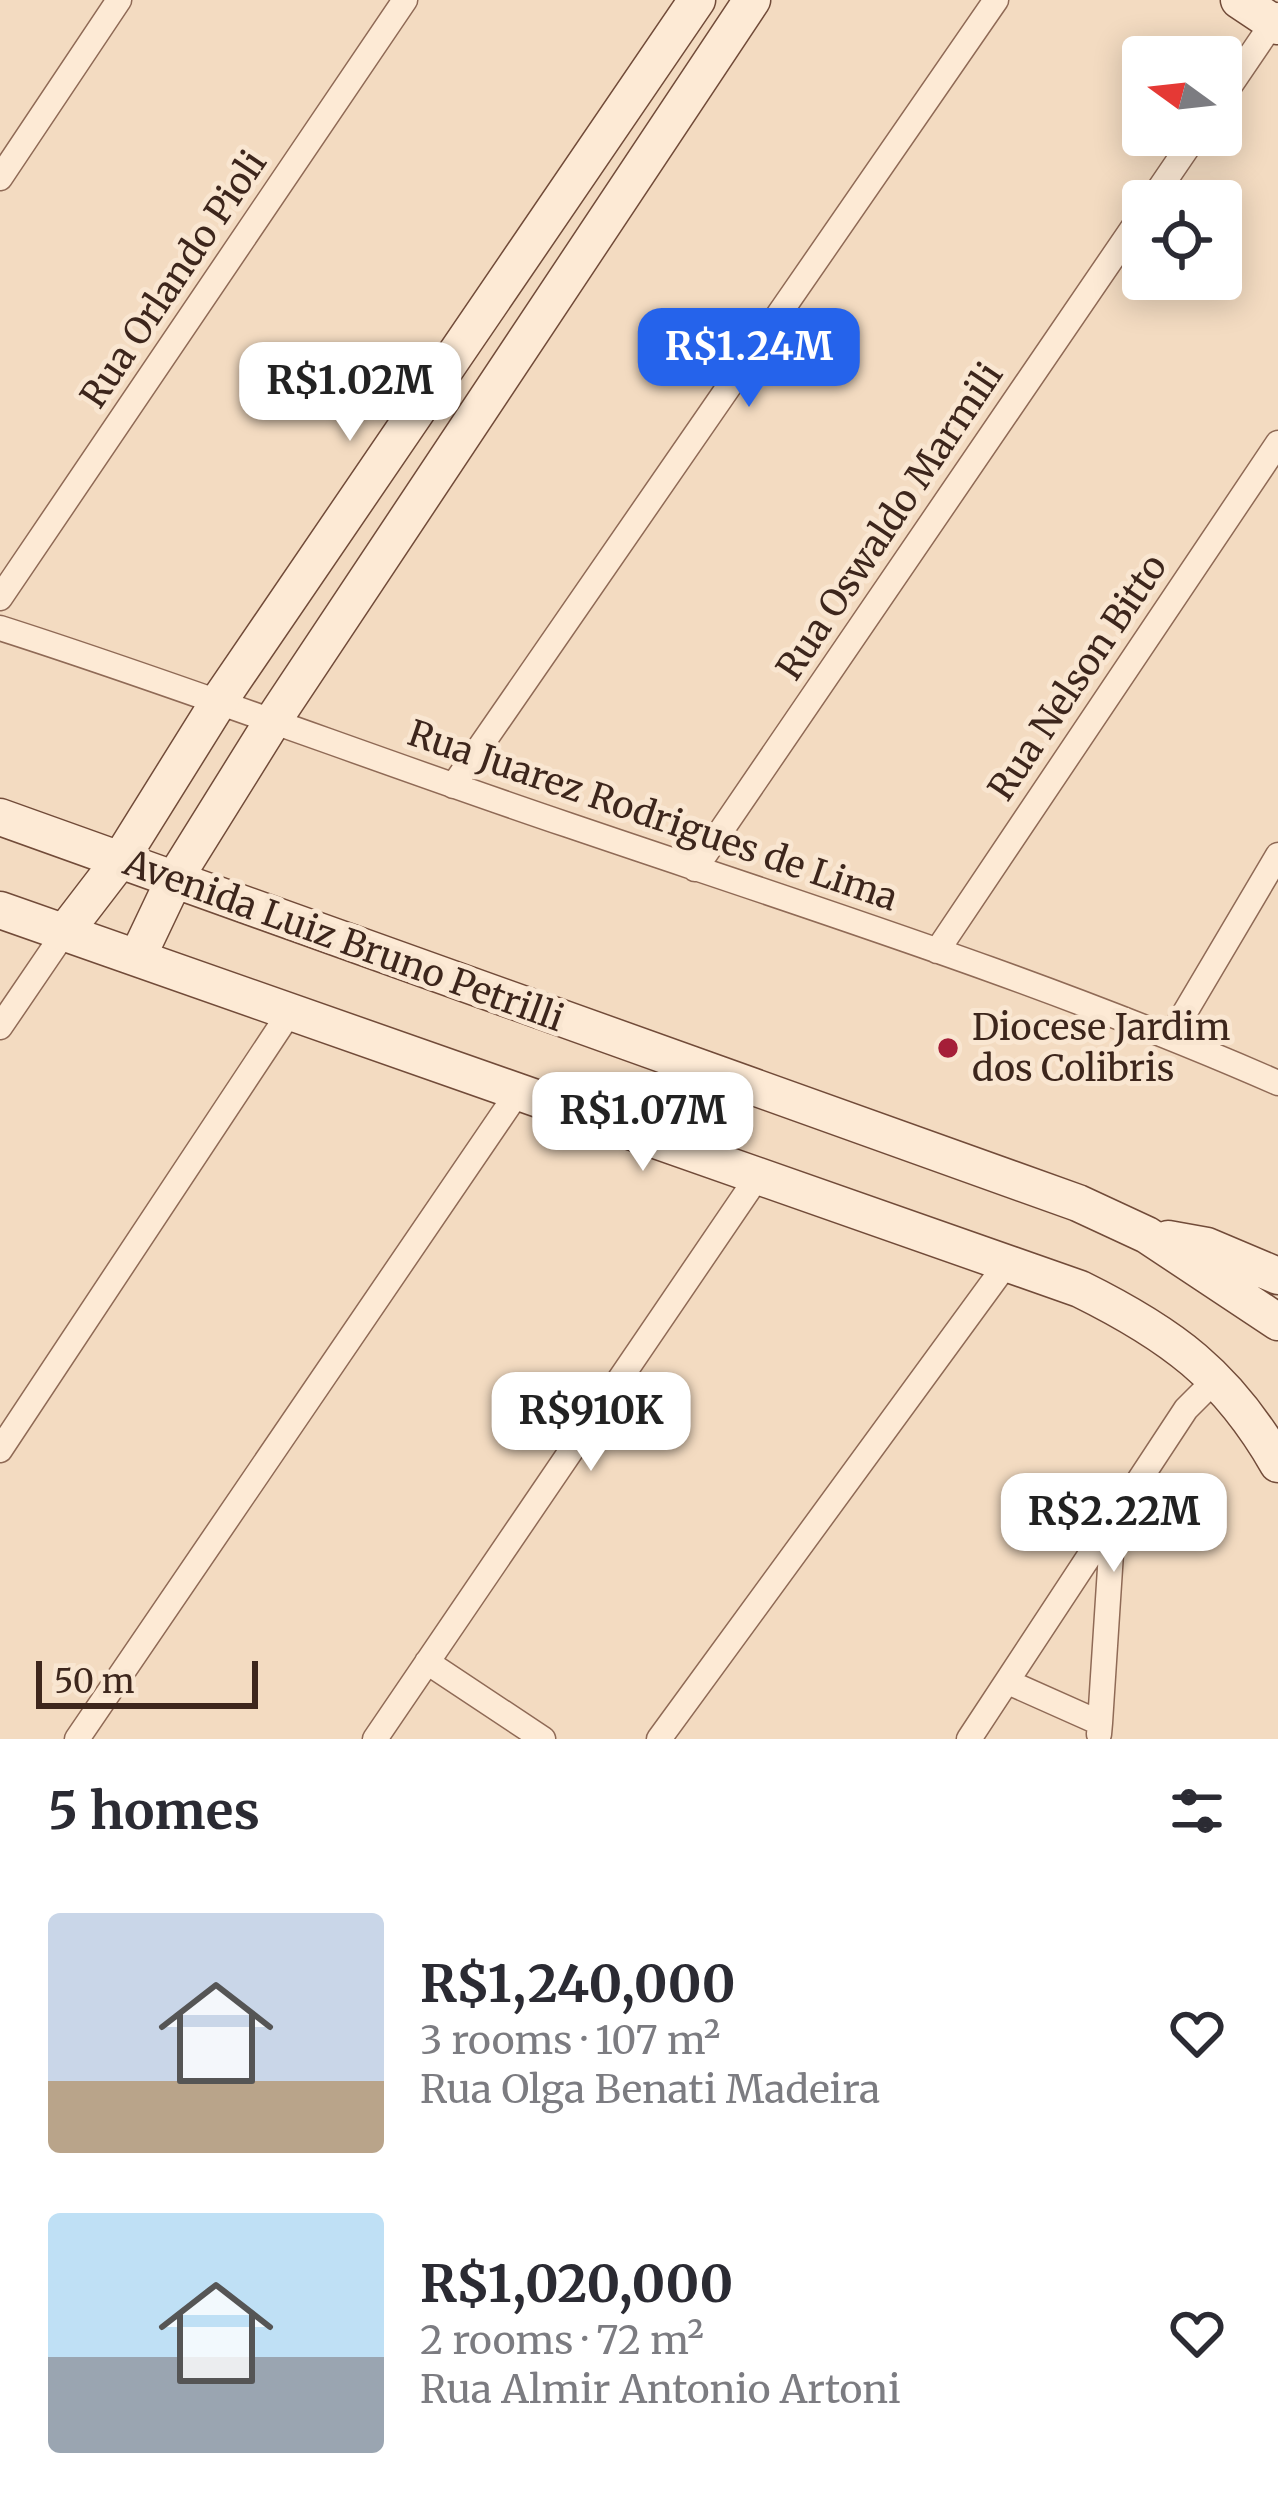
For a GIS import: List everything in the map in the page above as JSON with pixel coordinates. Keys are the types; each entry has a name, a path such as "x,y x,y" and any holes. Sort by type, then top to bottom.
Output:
{"main road":[{"path":"64,933 120,860 220,698 698,0"},
{"path":"137,958 176,878 274,719 752,0"},
{"path":"1239,0 1276,21"},
{"name":"Avenida Luiz Bruno Petrilli","path":"0,818 1078,1203 1147,1234 1278,1322"},
{"path":"0,910 1080,1289 1149,1324 1218,1377 1253,1420 1278,1464"},
{"path":"657,1140 691,1065"},
{"path":"1147,1234 1207,1246 1278,1276"}],"street":[{"path":"0,178 119,0"},
{"name":"Rua Orlando Pioli","path":"0,598 405,0"},
{"path":"453,786 996,0"},
{"path":"1242,69 1276,21"},
{"name":"Rua Oswaldo Marmili","path":"695,868 1122,244"},
{"name":"Rua Nelson Bitto","path":"937,951 1278,443"},
{"name":"Rua Juarez Rodrigues de Lima","path":"0,628 220,698 453,786 937,951 1171,1036 1278,1083"},
{"path":"1171,1036 1278,855"},
{"path":"0,1027 64,933"},
{"path":"0,1450 290,1012"},
{"path":"77,1739 518,1092"},
{"path":"375,1739 758,1176"},
{"path":"659,1739 1007,1263"},
{"path":"969,1739 1186,1409 1218,1377"},
{"path":"1008,1682 1100,1731 1113,1520"},
{"path":"428,1662 543,1739"}],"place":[{"name":"Diocese Jardim dos Colibris","path":"948,1048"}]}
